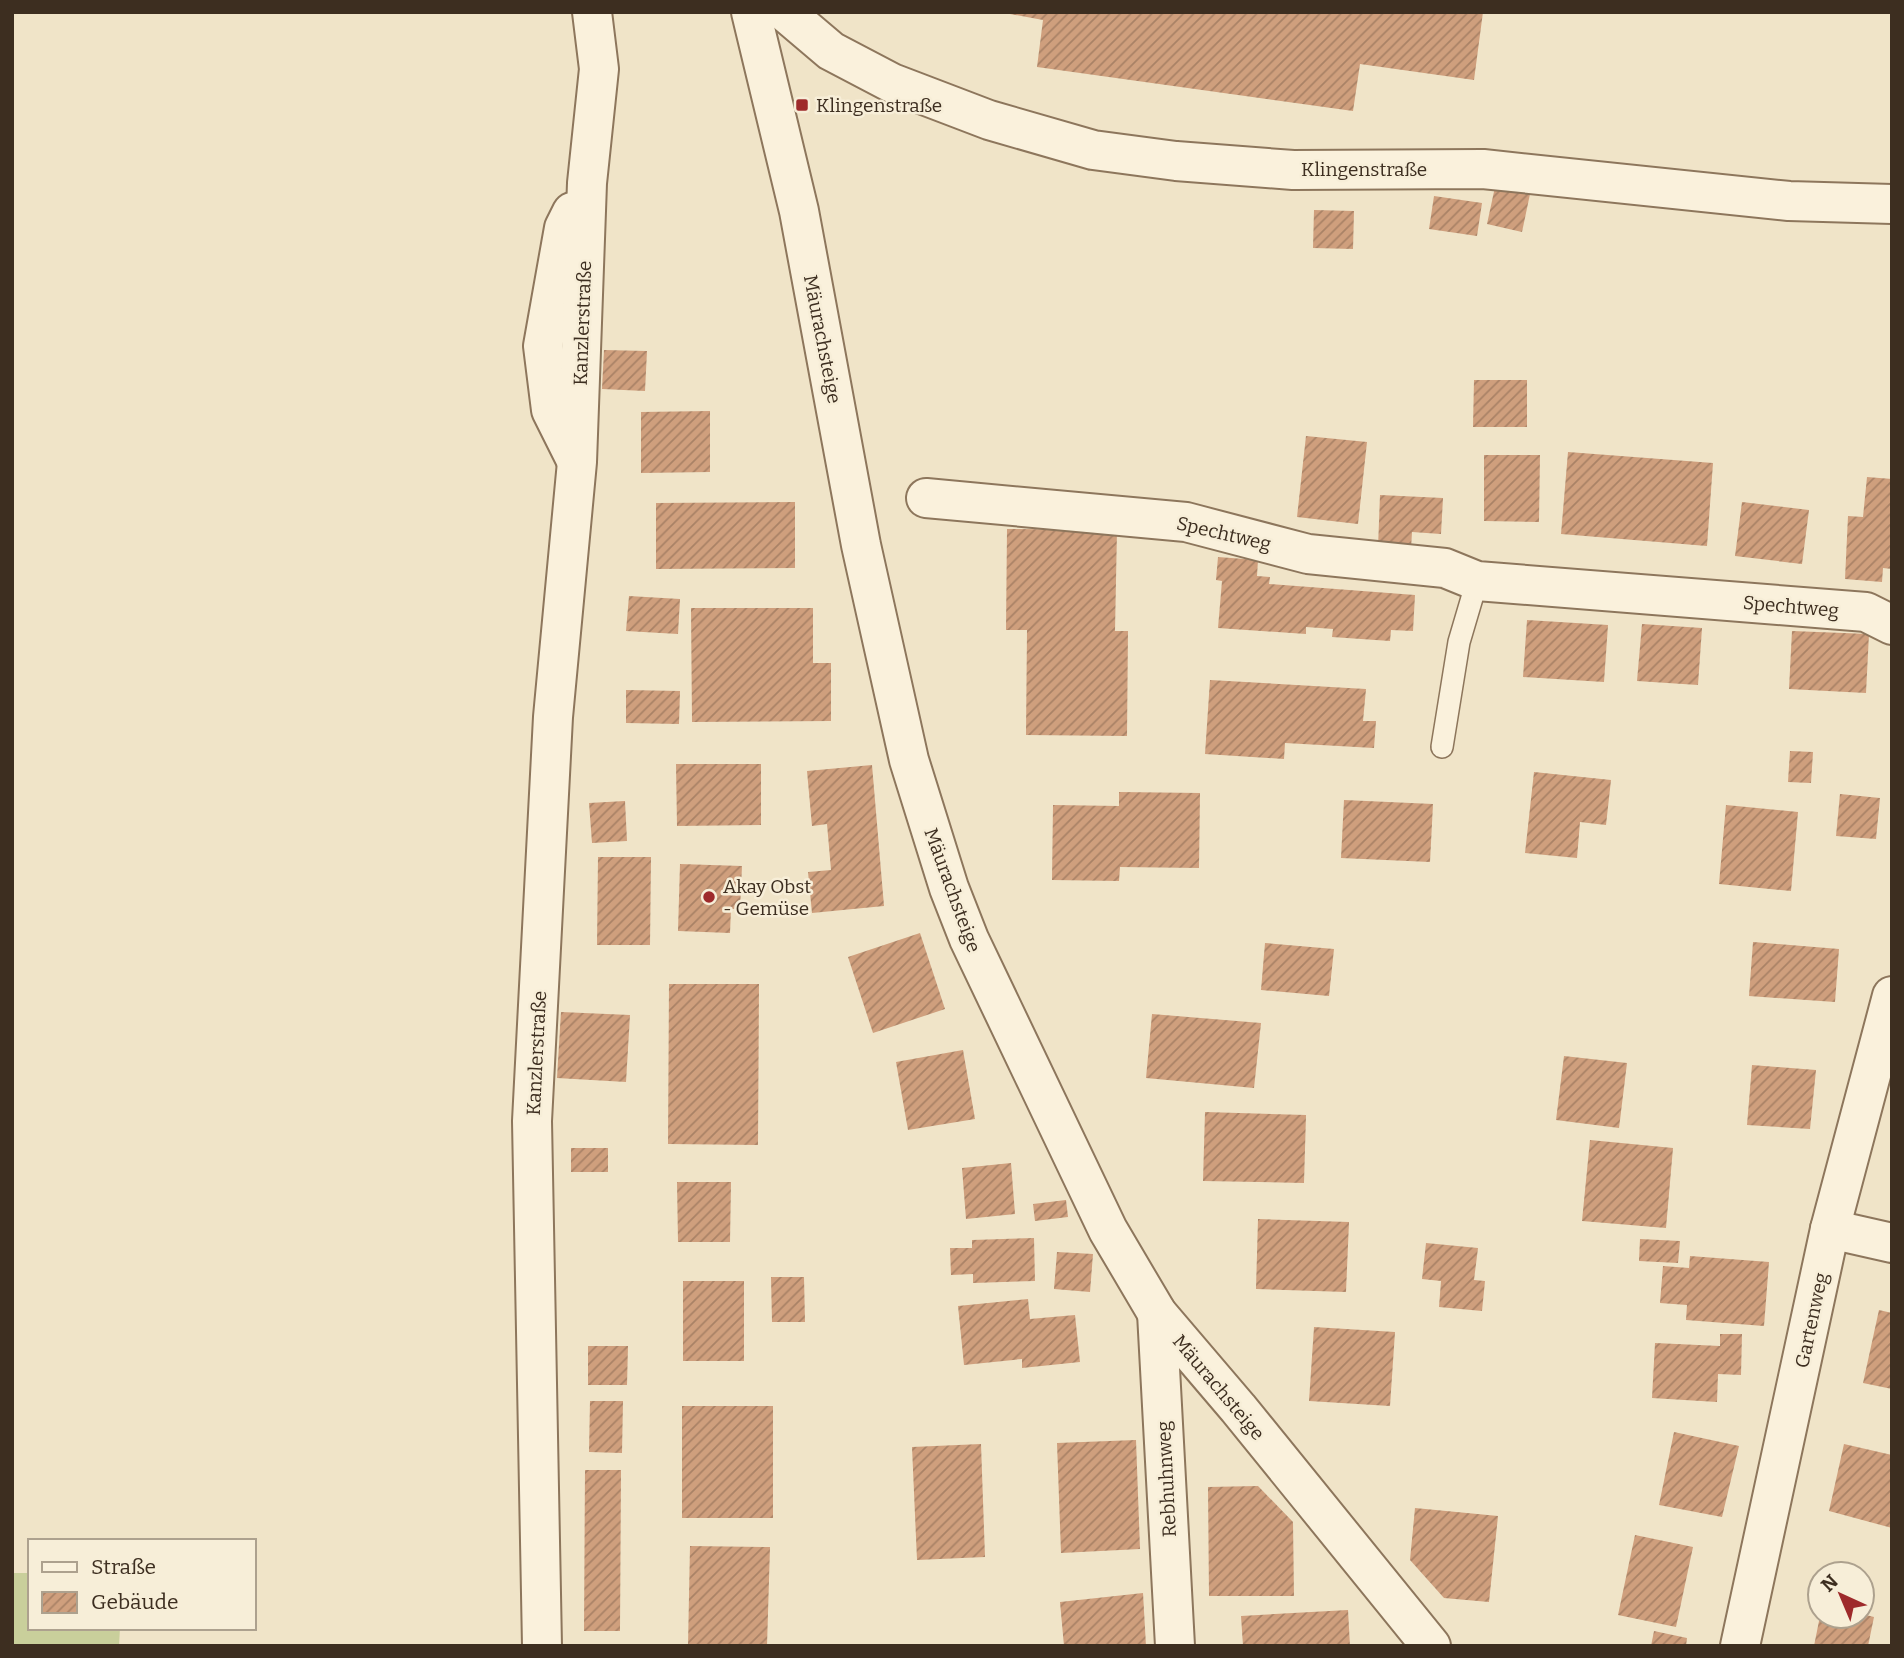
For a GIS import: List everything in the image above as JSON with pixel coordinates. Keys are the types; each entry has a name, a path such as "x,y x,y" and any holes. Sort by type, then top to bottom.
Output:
{"street":[{"name":"Kanzlerstraße","path":"542,1646 532,1121 553,717 577,462 587,183 599,69 592,12"},
{"name":"Mäurachsteige","path":"751,12 799,211 861,545 909,760 949,888 969,939 1108,1230 1157,1313 1238,1408 1431,1646"},
{"name":"Klingenstraße","path":"785,12 831,51 892,83 989,121 1093,150 1176,161 1293,170 1483,169 1789,201 1892,204"},
{"name":"Spechtweg","path":"926,498 1186,522 1308,554 1445,568 1477,581 1866,612 1892,625"},
{"name":"Gartenweg","path":"1741,1646 1830,1229 1892,996"},
{"path":"1830,1229 1892,1243"},
{"name":"Rebhuhnweg","path":"1157,1313 1175,1646"}],"lane":[{"path":"1442,747 1460,642 1477,581"}],"green space":[{"path":"12,1573 28,1573 28,1630 120,1630 119,1646 12,1646"}],"building":[{"path":"999,12 1483,12 1474,80 1360,64 1353,111 1037,67 1043,20"},
{"path":"1495,187 1530,194 1522,232 1487,224"},
{"path":"1434,196 1482,203 1477,236 1429,229"},
{"path":"1314,210 1354,211 1353,249 1313,248"},
{"path":"604,350 647,351 645,391 602,389"},
{"path":"1474,380 1527,380 1527,427 1473,427"},
{"path":"710,411 710,472 641,473 641,412"},
{"path":"1306,436 1367,442 1358,524 1297,517"},
{"path":"1568,452 1713,463 1707,546 1561,534"},
{"path":"1484,455 1540,455 1539,522 1484,521"},
{"path":"1867,477 1892,479 1892,569 1883,568 1882,582 1845,579 1848,516 1863,517"},
{"path":"1380,495 1443,498 1441,534 1412,532 1411,549 1378,548"},
{"path":"795,502 795,568 656,569 656,503"},
{"path":"1742,502 1809,510 1802,564 1735,556"},
{"path":"1007,529 1117,530 1115,631 1128,631 1127,736 1026,735 1027,630 1006,630"},
{"path":"1218,557 1258,560 1257,576 1270,577 1269,584 1415,595 1413,631 1391,630 1390,641 1332,637 1333,629 1306,627 1306,634 1218,628 1222,581 1216,580"},
{"path":"629,596 680,599 678,634 626,631"},
{"path":"691,608 813,608 813,663 831,663 831,721 692,722"},
{"path":"1527,620 1608,625 1604,682 1523,677"},
{"path":"1642,624 1702,628 1698,685 1637,681"},
{"path":"1792,631 1869,634 1866,693 1789,689"},
{"path":"1210,680 1366,689 1363,721 1376,721 1374,748 1285,743 1284,759 1205,754"},
{"path":"626,690 680,691 679,724 626,723"},
{"path":"1790,751 1813,752 1811,783 1788,782"},
{"path":"676,764 761,764 761,825 677,826"},
{"path":"872,765 884,906 812,913 808,872 831,870 827,824 812,826 807,771"},
{"path":"1534,772 1611,780 1606,825 1580,822 1577,858 1525,853"},
{"path":"1119,792 1200,793 1199,868 1120,867 1119,881 1052,880 1053,805 1119,806"},
{"path":"1840,794 1880,798 1876,839 1836,836"},
{"path":"1344,800 1433,804 1430,862 1341,858"},
{"path":"625,801 627,841 592,843 589,803"},
{"path":"1726,805 1798,812 1791,891 1719,884"},
{"path":"598,857 651,857 650,945 597,945"},
{"path":"680,864 742,866 740,909 731,909 730,933 678,931"},
{"path":"920,933 945,1009 873,1033 848,957"},
{"path":"1753,942 1839,949 1835,1002 1749,996"},
{"path":"1265,943 1334,949 1329,996 1261,990"},
{"path":"669,984 759,984 758,1145 668,1144"},
{"path":"561,1012 630,1015 626,1082 557,1078"},
{"path":"1152,1014 1261,1023 1254,1088 1146,1078"},
{"path":"963,1050 975,1119 908,1130 896,1062"},
{"path":"1564,1056 1627,1063 1619,1128 1556,1120"},
{"path":"1752,1065 1816,1070 1810,1129 1747,1125"},
{"path":"1205,1112 1306,1115 1304,1183 1203,1181"},
{"path":"1590,1140 1673,1148 1666,1228 1582,1221"},
{"path":"571,1148 608,1148 608,1172 571,1172"},
{"path":"1011,1163 1015,1214 966,1219 962,1168"},
{"path":"677,1182 731,1182 730,1242 678,1242"},
{"path":"1066,1200 1068,1217 1035,1221 1033,1204"},
{"path":"1258,1219 1349,1222 1346,1292 1256,1289"},
{"path":"1034,1238 1035,1281 973,1283 973,1274 951,1275 950,1248 972,1248 972,1240"},
{"path":"1640,1239 1680,1241 1678,1263 1639,1261"},
{"path":"1426,1243 1478,1248 1474,1280 1485,1281 1482,1311 1439,1307 1441,1281 1422,1279"},
{"path":"1057,1252 1093,1254 1090,1292 1054,1289"},
{"path":"1690,1256 1769,1262 1764,1326 1686,1320 1687,1305 1660,1303 1663,1266 1689,1268"},
{"path":"771,1277 804,1277 805,1322 772,1322"},
{"path":"683,1281 744,1281 744,1361 683,1361"},
{"path":"1028,1299 1030,1319 1075,1315 1080,1362 1022,1368 1022,1359 964,1365 958,1306"},
{"path":"1879,1310 1892,1313 1892,1389 1863,1383"},
{"path":"1314,1327 1395,1332 1390,1406 1309,1401"},
{"path":"1720,1334 1742,1334 1741,1375 1718,1374 1717,1402 1652,1398 1655,1343 1720,1346"},
{"path":"588,1346 628,1346 627,1385 588,1385"},
{"path":"590,1401 623,1401 622,1453 589,1452"},
{"path":"682,1406 773,1406 773,1518 682,1518"},
{"path":"1674,1432 1739,1446 1722,1517 1659,1505"},
{"path":"1136,1440 1140,1549 1061,1553 1057,1443"},
{"path":"981,1444 985,1557 917,1560 912,1447"},
{"path":"1844,1444 1892,1455 1892,1528 1829,1511"},
{"path":"585,1470 621,1470 620,1631 584,1631"},
{"path":"1258,1486 1293,1522 1294,1596 1209,1596 1208,1487"},
{"path":"1415,1508 1498,1516 1489,1602 1444,1598 1410,1560"},
{"path":"1635,1535 1693,1547 1676,1627 1618,1615"},
{"path":"690,1546 770,1547 767,1646 688,1646"},
{"path":"1143,1593 1146,1646 1064,1646 1060,1602"},
{"path":"1348,1610 1350,1646 1243,1646 1241,1616"},
{"path":"1817,1630 1871,1630 1868,1646 1814,1646"},
{"path":"1654,1631 1687,1638 1686,1646 1651,1646"}],"place":[{"name":"Klingenstraße","path":"802,105"},
{"name":"Akay Obst - Gemüse","path":"709,897"}]}
